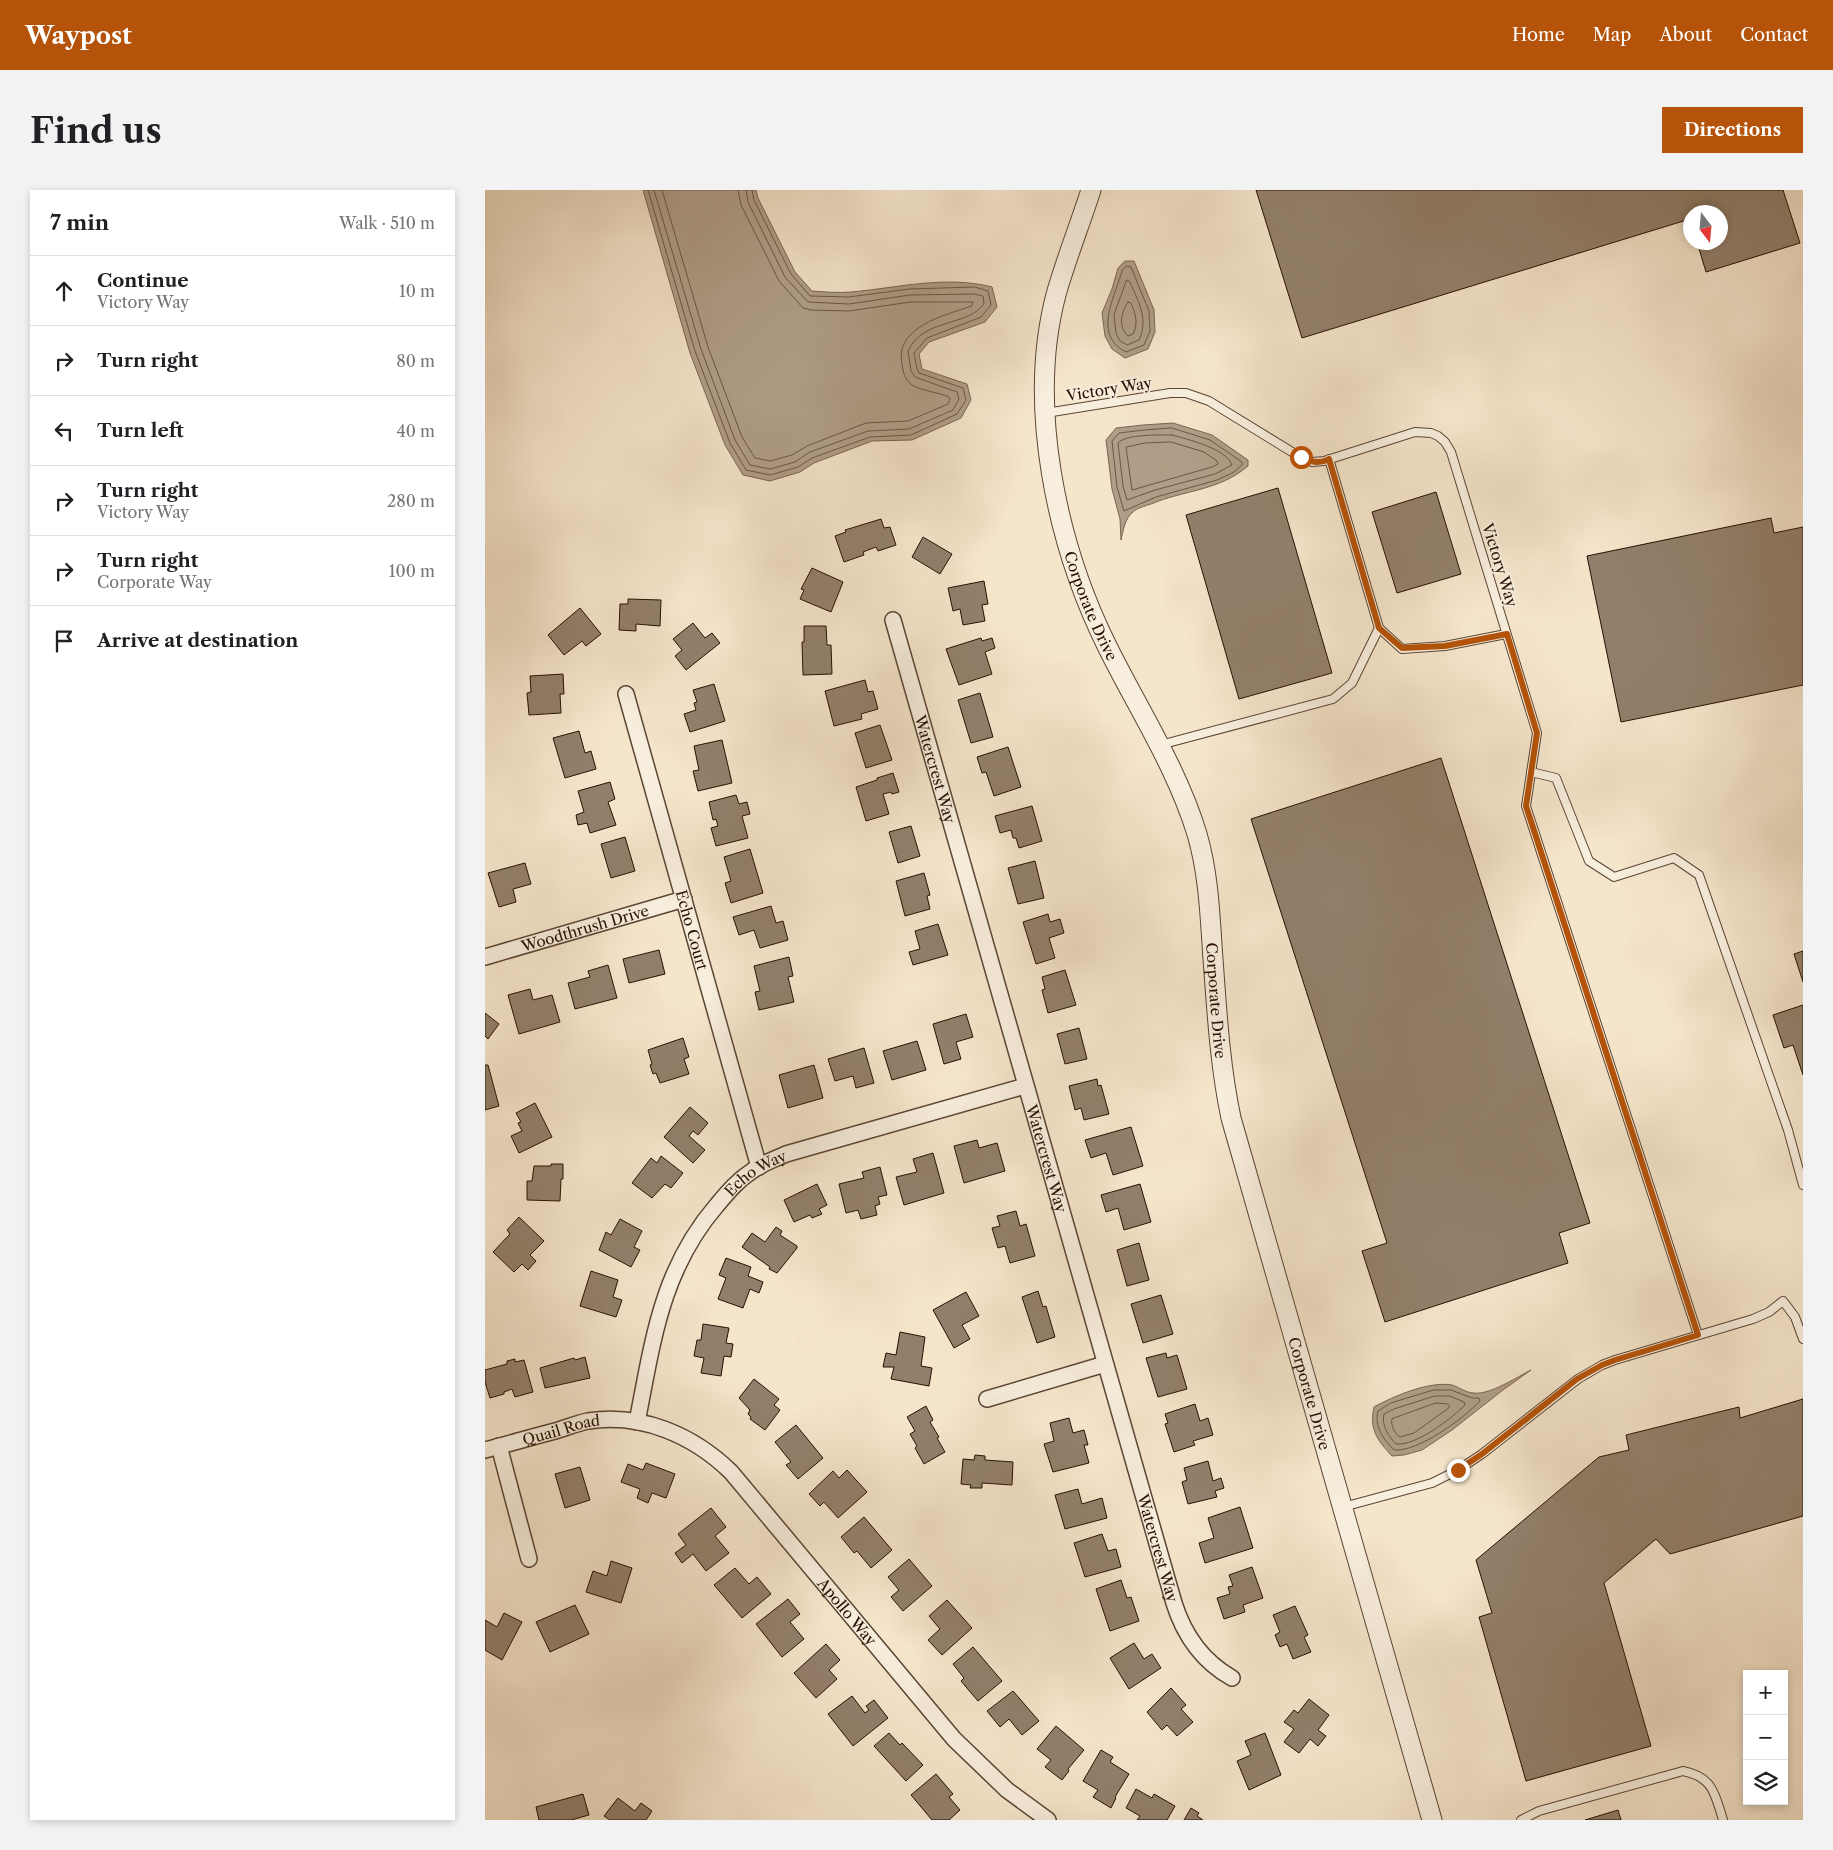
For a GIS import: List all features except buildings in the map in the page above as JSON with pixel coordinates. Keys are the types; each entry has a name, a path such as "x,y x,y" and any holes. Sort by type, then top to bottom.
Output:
{"street":[{"name":"Corporate Drive","path":"1091,190 1057,292 1050,326 1046,360 1046,413 1051,469 1065,534 1080,583 1106,645 1186,802 1203,858 1209,899 1219,1047 1231,1118 1432,1820"},
{"name":"Watercrest Way","path":"893,620 1179,1618 1191,1640 1201,1653 1218,1669 1232,1678"},
{"name":"Echo Court","path":"626,694 759,1167"},
{"name":"Woodthrush Drive","path":"485,957 684,899"},
{"name":"Echo Way","path":"637,1422 658,1316 672,1277 691,1239 735,1184 772,1159 786,1154 1025,1086"},
{"path":"987,1399 1105,1364"},
{"name":"Quail Road","path":"492,1448 588,1422 609,1420 637,1422"},
{"name":"Apollo Way","path":"637,1422 662,1427 685,1437 706,1449 726,1466 954,1738 982,1768 1007,1790 1048,1820"},
{"path":"492,1448 529,1559"}],"lane":[{"name":"Victory Way","path":"1046,413 1186,393 1209,401 1305,460 1316,462 1329,459 1415,432 1431,433 1445,442 1451,452 1537,733 1526,806 1698,1335"},
{"path":"1329,459 1379,628 1402,648 1445,646 1507,634"},
{"path":"1159,746 1333,699 1352,683 1379,628"},
{"path":"1531,772 1556,778 1589,861 1614,877 1674,858 1699,875 1788,1130 1803,1185"},
{"path":"1343,1508 1432,1482 1451,1473 1476,1458 1566,1387 1590,1371 1615,1360 1753,1319 1769,1312 1783,1301 1795,1317 1803,1339"},
{"path":"1521,1820 1539,1811 1683,1771 1693,1773 1709,1783 1723,1820"}],"water":[{"path":"643,190 756,190 758,198 795,272 812,291 851,292 939,282 957,282 992,287 997,307 985,322 929,342 919,354 922,369 967,384 971,400 961,418 912,440 872,441 814,463 800,472 770,481 743,475 725,445 690,353"},
{"path":"1125,261 1134,261 1154,310 1155,332 1148,349 1125,358 1112,349 1105,336 1102,313 1118,268"},
{"path":"1173,423 1212,435 1248,460 1248,466 1225,481 1163,499 1137,509 1126,521 1121,540 1120,519 1112,489 1106,440 1116,428"},
{"path":"1531,1370 1452,1430 1422,1450 1392,1456 1375,1434 1373,1422 1374,1407 1391,1398 1422,1387 1443,1384 1452,1385 1471,1393 1480,1393 1511,1381"}],"route":[{"path":"1301,457 1312,462 1329,459 1379,628 1402,648 1445,646 1507,634 1537,733 1526,806 1698,1335 1615,1360 1590,1371 1577,1379 1482,1454 1458,1470"}]}
